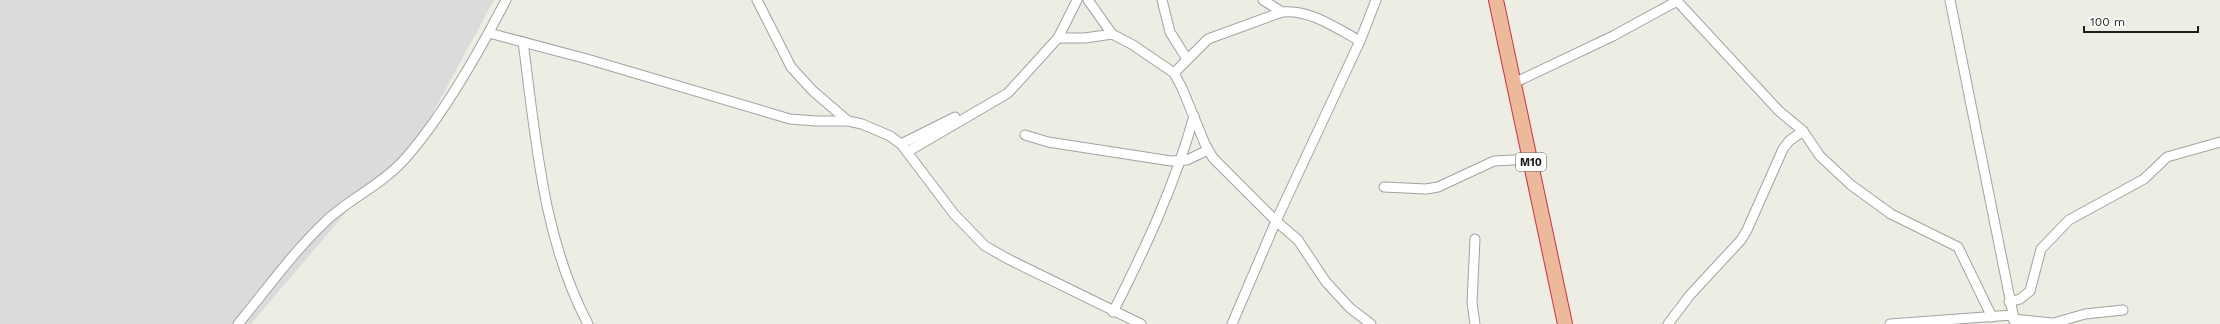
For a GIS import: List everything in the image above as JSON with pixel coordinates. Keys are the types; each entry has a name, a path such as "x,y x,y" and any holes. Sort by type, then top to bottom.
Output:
{"highway":[{"name":"M10","path":"1496,0 1564,324"}],"street":[{"path":"238,324 296,254 328,220 389,175 416,146 489,33 506,0"},
{"path":"757,0 792,67 813,91 848,120 880,131 901,144 954,214 985,246 1113,312 1141,324"},
{"path":"901,144 956,117 989,106 1008,93 1058,38 1077,0"},
{"path":"1088,0 1112,34 1133,45 1174,73 1208,150 1222,168 1276,221 1298,240 1326,282 1350,308 1371,324"},
{"path":"1162,0 1170,32 1187,59"},
{"path":"1263,0 1282,12"},
{"path":"1232,324 1276,221 1360,41 1376,0"},
{"path":"1950,0 2014,319"},
{"path":"1514,82 1613,36 1677,1 1763,95 1803,131 1820,156 1851,185 1891,214 1958,248 1992,317"},
{"path":"1174,73 1208,39 1282,12 1292,11 1303,13 1360,41"},
{"path":"489,33 790,119 816,121 848,120"},
{"path":"1058,38 1085,38 1112,34"},
{"path":"523,42 539,161 552,230 568,282 588,324"},
{"path":"907,152 974,112"},
{"path":"1113,312 1150,239 1180,161 1194,116"},
{"path":"1668,324 1690,295 1741,240 1747,230 1783,149 1789,141 1803,131"},
{"path":"1025,135 1048,142 1162,160 1180,161 1208,150"},
{"path":"2010,302 2020,299 2030,291 2041,249 2069,220 2144,179 2167,157 2220,142"},
{"path":"1384,187 1426,189 1438,186 1494,161 1530,159"},
{"path":"1475,239 1472,303 1475,324"},
{"path":"1890,324 1992,317 2060,323 2085,314 2123,310"}],"shaded area":[{"path":"0,0 494,0 410,155 353,204 251,324 0,324"}]}
